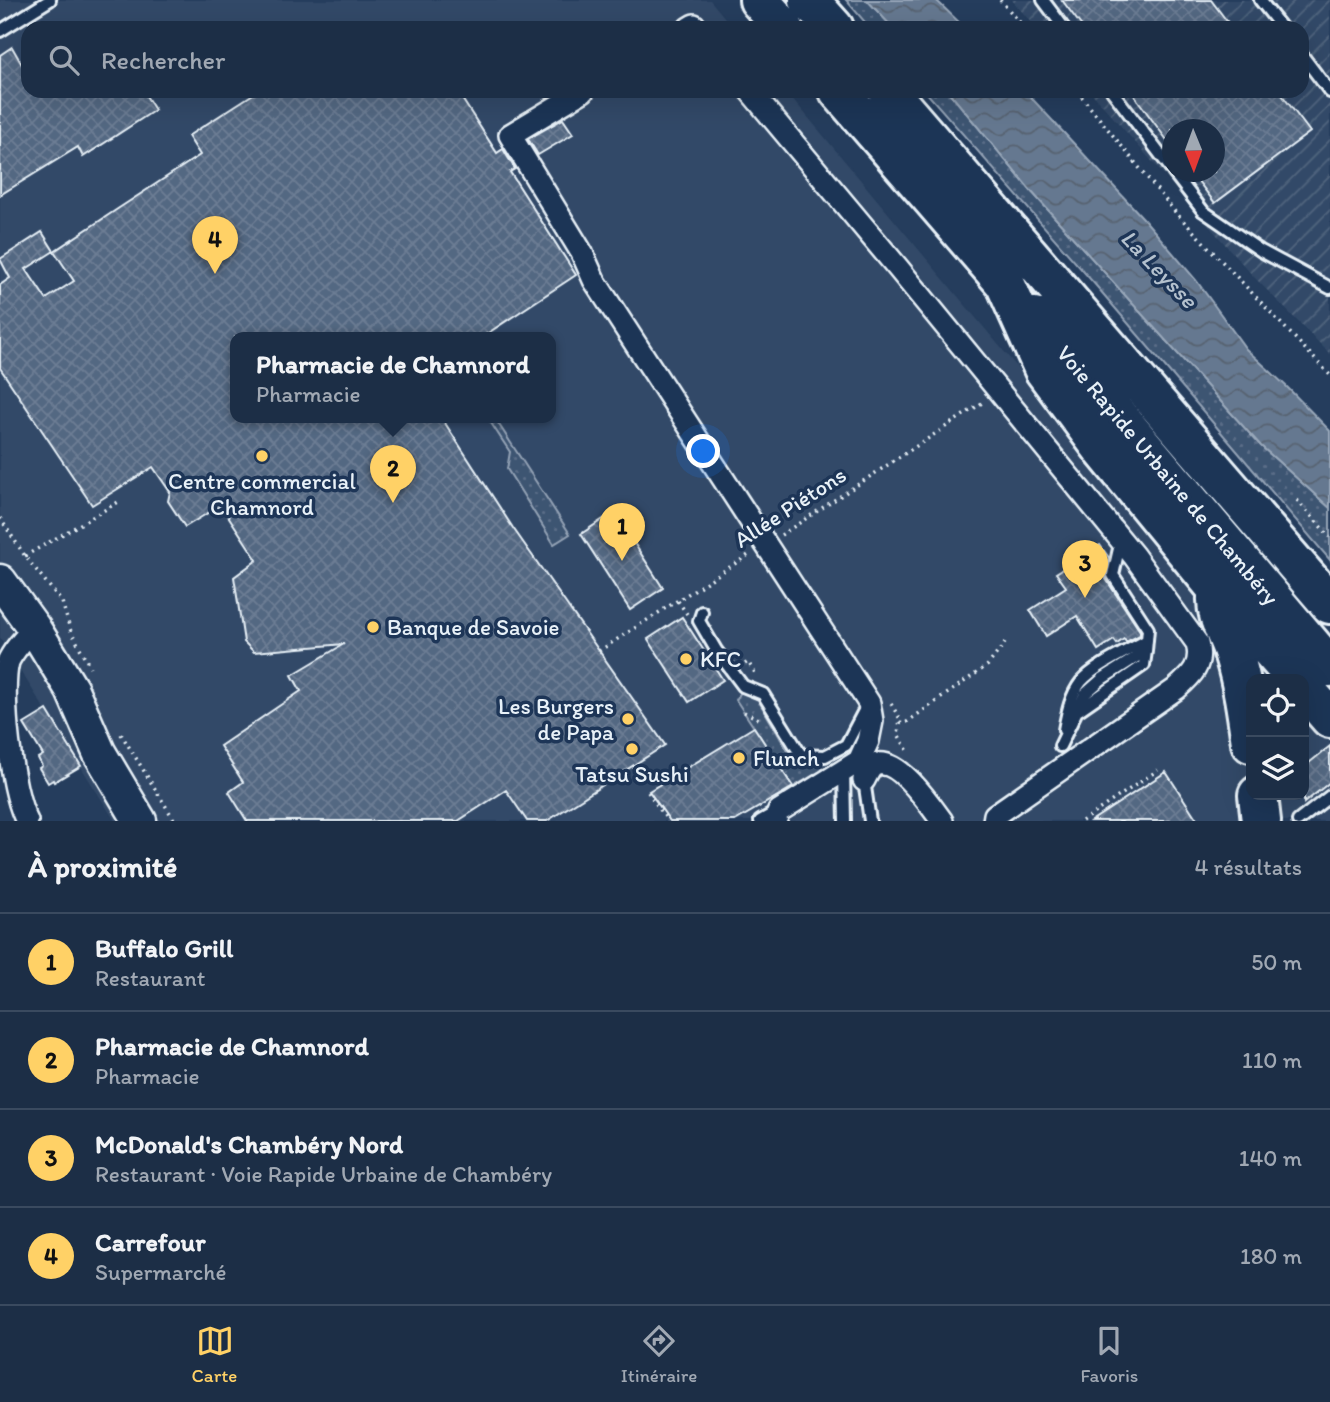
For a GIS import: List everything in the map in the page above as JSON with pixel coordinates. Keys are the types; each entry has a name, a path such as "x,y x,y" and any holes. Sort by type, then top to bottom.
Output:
{"highway":[{"path":"759,0 778,21"},
{"path":"809,0 828,21"},
{"name":"Voie Rapide Urbaine de Chambéry","path":"845,98 1330,667"},
{"name":"Voie Rapide Urbaine de Chambéry","path":"894,98 1330,604"},
{"path":"1005,283 1044,370 1104,451 1217,589 1292,674"},
{"path":"1217,589 1216,613 1237,647 1250,737"},
{"path":"1309,694 1330,718"},
{"path":"1259,800 1261,821"}],"main road":[{"path":"0,581 34,628 72,690 99,752 140,821"}],"street":[{"path":"571,98 510,135 582,253 594,280 869,703 872,721 868,741 859,761 771,818"},
{"path":"756,98 1121,540 1188,628 1199,650 1198,666 1194,673 1176,689 1030,789 995,815 994,821"},
{"path":"27,821 14,788 8,753 4,691 9,660 34,628"},
{"path":"868,777 872,767 878,764 887,765 911,780 942,821"}],"lane":[{"path":"0,31 50,0"},
{"path":"1042,0 1058,21"},
{"path":"1260,0 1276,21"},
{"path":"1309,64 1330,92"},
{"path":"1117,98 1162,157"},
{"path":"1181,182 1203,211 1261,251 1330,288"},
{"path":"1121,540 1113,575 1148,629 1147,646"},
{"path":"702,612 699,621 716,650 743,686 763,694 801,755 825,757 846,745 869,703"},
{"path":"1147,646 1085,694 1060,746 1071,699 1081,682 1092,673 1147,646"},
{"path":"844,771 845,821"},
{"path":"868,777 870,821"},
{"path":"1298,821 1317,799 1330,796"}],"path":[{"path":"1000,0 1019,21"},
{"path":"1083,98 1176,213 1330,376"},
{"name":"Allée Piétons","path":"599,651 999,392"},
{"path":"1297,500 1330,537"},
{"path":"0,518 25,556 120,501"},
{"path":"899,723 904,724 988,665 1005,643"},
{"path":"1082,821 1158,770"},
{"path":"648,792 668,821"}],"shaded area":[{"path":"0,0 710,0 727,21 21,21 21,98 792,98 1274,674 1246,674 1246,800 1309,800 1309,716 1330,741 1330,821 115,821 0,638"},
{"path":"846,0 867,0 886,21 864,21"},
{"path":"1012,0 1330,0 1330,354 1254,277 1170,182 1225,182 1225,119 1162,119 1162,173 1096,98 1309,98 1309,21 1030,21"},
{"path":"931,98 954,98 1031,191 1261,446 1330,508 1330,560 1098,288"},
{"path":"491,423 498,423 570,534 554,544 507,469 510,452"},
{"path":"742,690 758,700 792,758 818,760 822,770 793,787 736,700"}],"water":[{"path":"867,0 936,0 958,21 886,21"},
{"name":"La Leysse","path":"954,98 1032,98 1143,218 1196,280 1246,349 1330,431 1330,508 1261,446 1031,191"}],"building":[{"path":"1062,0 1211,0 1227,21 1078,21"},
{"path":"12,47 21,63 21,98 147,98 155,110 83,157 78,147 0,195 0,55"},
{"name":"Centre commercial Chamnord","path":"247,98 462,98 497,153 503,149 515,169 510,172 576,275 490,332 230,332 230,423 445,423 513,528 665,745 547,821 527,821 506,790 458,821 247,821 229,792 243,782 220,746 301,691 292,675 344,644 254,652 244,642 234,577 257,560 221,505 185,527 168,501 170,492 153,467 92,505 0,368 0,285 10,278 0,259 42,232 54,251 200,155 188,136","holes":["54,251 74,281 46,299 26,269"]},
{"path":"1136,98 1284,98 1310,132 1215,203 1199,182 1225,182 1225,119 1162,119 1162,133"},
{"path":"563,119 573,134 538,155 528,139"},
{"path":"614,512 663,588 630,610 581,534"},
{"path":"1100,545 1109,558 1107,567 1103,569 1106,579 1140,635 1126,642 1124,639 1117,644 1114,640 1098,650 1077,616 1046,636 1030,610 1066,587 1056,573"},
{"name":"KFC","path":"682,617 723,680 689,702 648,639"},
{"path":"47,710 81,766 48,783 39,768 42,766 38,758 43,755 24,724"},
{"name":"Flunch","path":"754,727 793,787 735,821 670,821 649,791"},
{"path":"1330,746 1330,782 1309,799 1309,763"},
{"path":"1166,772 1198,821 1091,821"}],"place":[{"name":"Carrefour","path":"215,274"},
{"name":"Centre commercial Chamnord","path":"262,456"},
{"name":"Pharmacie de Chamnord","path":"393,503"},
{"name":"Buffalo Grill","path":"622,561"},
{"name":"McDonald's Chambéry Nord","path":"1085,598"},
{"name":"Banque de Savoie","path":"373,627"},
{"name":"KFC","path":"686,659"},
{"name":"Les Burgers de Papa","path":"628,719"},
{"name":"Tatsu Sushi","path":"632,749"},
{"name":"Flunch","path":"739,758"}]}
